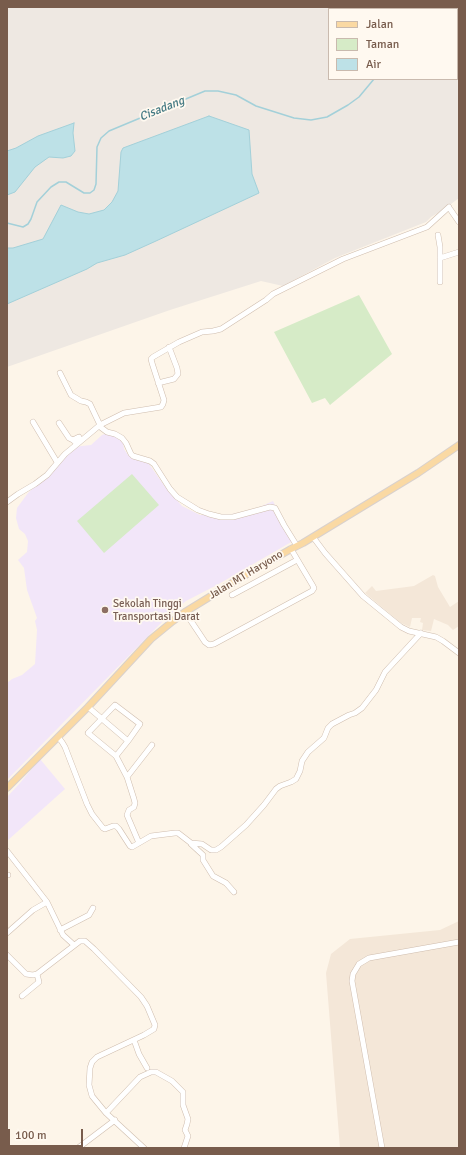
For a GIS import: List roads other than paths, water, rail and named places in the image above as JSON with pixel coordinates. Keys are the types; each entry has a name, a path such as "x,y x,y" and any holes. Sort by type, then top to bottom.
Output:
{"main road":[{"name":"Jalan MT Haryono","path":"7,788 88,707 151,639 173,621 185,612 313,537 458,448"}],"street":[{"path":"75,442 99,425 124,413 160,408 164,400 151,359 160,352 202,332 221,329 274,294 343,259 427,227 449,208 459,222"},
{"path":"438,235 440,282"},
{"path":"440,258 459,252"},
{"path":"158,383 174,379 178,374 169,348"},
{"path":"60,373 72,395 81,401 90,404 99,425 107,432 122,438 133,456 150,461 154,464 177,497 198,510 221,516 233,517 270,507 275,508 294,548 297,560 314,588 312,591 214,644 205,642 185,612"},
{"path":"33,422 57,462"},
{"path":"59,423 69,438 75,442"},
{"path":"7,502 35,484 47,474 79,437"},
{"path":"313,537 363,596 401,627 409,631 436,637 459,653"},
{"path":"232,595 297,560"},
{"path":"191,843 200,843 211,850 216,850 246,825 276,789 296,779 304,757 324,738 328,728 332,724 362,708 376,690 385,672 421,633"},
{"path":"116,756 128,741 139,723 115,705 89,732 89,734 116,756 127,777 135,803 134,807 127,815 139,843"},
{"path":"88,707 128,741"},
{"path":"58,737 65,747 87,804 100,826 105,829 113,826 118,828 132,847 151,836 178,833 203,855 203,860 214,876 226,883 234,892"},
{"path":"127,777 152,745"},
{"path":"7,851 47,902 63,935 74,945"},
{"path":"7,933 32,910 47,902"},
{"path":"60,930 89,915 93,908"},
{"path":"7,955 26,974 33,975 37,974 80,940 85,941 141,997 155,1024 154,1029 97,1057 92,1062 90,1068 89,1091 106,1113 144,1148"},
{"path":"382,1148 352,981 353,974 359,964 369,958 459,942"},
{"path":"22,996 39,982 37,974"},
{"path":"134,1040 139,1054 147,1068"},
{"path":"106,1113 140,1077 151,1072 156,1072 172,1081 183,1092 183,1104 188,1119 185,1130 188,1136 184,1148"},
{"path":"78,1148 115,1120"}],"water":[{"path":"209,116 249,130 252,174 259,193 125,255 97,263 87,269 7,304 7,248 13,248 43,239 61,205 78,212 89,214 104,210 112,202 118,191 121,152 123,148"},
{"path":"74,123 73,133 75,151 71,156 63,158 49,157 35,167 15,192 7,195 7,151 16,148 38,136"}],"waterway":[{"name":"Cisadang","path":"7,223 23,227 28,224 37,202 51,187 59,182 66,182 84,193 90,193 94,190 96,184 97,147 101,138 109,131 205,91 218,91 236,95 256,106 294,118 311,120 327,117 348,105 359,97 373,80"}],"place":[{"name":"Sekolah Tinggi Transportasi Darat","path":"105,610"}]}
